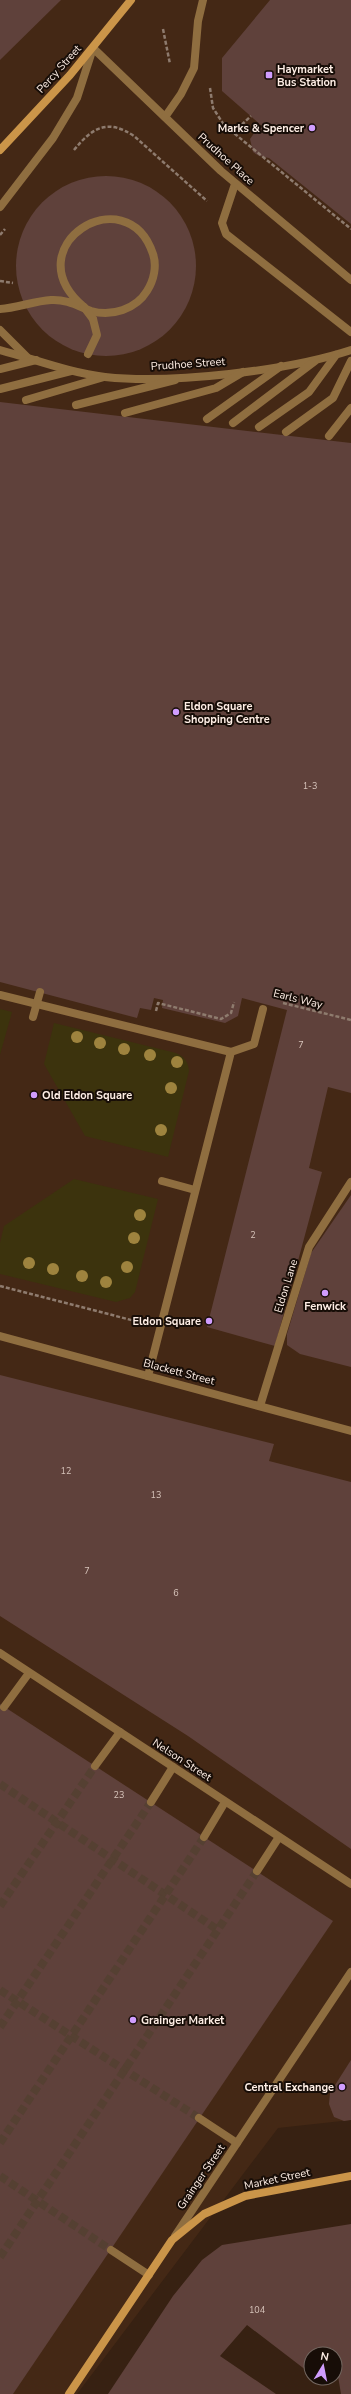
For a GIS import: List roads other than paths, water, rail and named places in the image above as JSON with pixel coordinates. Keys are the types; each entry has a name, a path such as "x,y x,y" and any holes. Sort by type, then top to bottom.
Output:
{"street":[{"name":"Percy Street","path":"0,150 93,48 132,0"},
{"path":"165,117 194,68 198,21 204,0"},
{"name":"Prudhoe Place","path":"93,48 235,184 351,280"},
{"path":"0,207 53,138 77,98 93,48"},
{"path":"235,184 222,223 226,234 351,332"},
{"path":"0,309 50,300 66,301 93,312 116,313 131,307 143,298 151,285 155,270 154,255 148,241 138,230 125,222 110,218 95,220 82,226 70,236 63,251 60,266 64,282 72,296 84,307 93,319 97,335 88,354"},
{"path":"0,330 27,357"},
{"name":"Prudhoe Street","path":"0,350 72,370 105,377 191,376 245,371 317,359 351,350"},
{"path":"259,427 309,392 336,355"},
{"path":"233,423 317,359"},
{"path":"0,369 36,360"},
{"path":"286,432 333,398 351,361"},
{"path":"207,419 282,365"},
{"path":"0,389 72,370"},
{"path":"125,413 216,388 245,371"},
{"path":"76,405 191,376"},
{"path":"26,400 105,377"},
{"path":"329,436 351,408"},
{"path":"34,1017 40,992"},
{"path":"0,995 231,1052 254,1044 263,1009"},
{"path":"148,1376 231,1052"},
{"path":"162,1181 196,1190"},
{"name":"Eldon Lane","path":"260,1406 309,1247 351,1182"},
{"name":"Blackett Street","path":"0,1336 351,1431"},
{"name":"Nelson Street","path":"0,1653 351,1884"},
{"path":"4,1707 29,1672"},
{"path":"96,1766 120,1732"},
{"path":"151,1802 174,1767"},
{"path":"204,1836 225,1802"},
{"path":"257,1872 279,1837"},
{"name":"Grainger Street","path":"69,2394 351,1972"},
{"path":"199,2118 237,2143"},
{"name":"Market Street","path":"172,2240 204,2214 245,2196 351,2176"},
{"path":"111,2250 149,2275"}],"tunnel":[{"path":"0,1906 95,1766"},
{"path":"0,1784 218,1930"},
{"path":"0,2027 151,1802"},
{"path":"0,2143 204,1837"},
{"path":"0,2257 257,1871"},
{"path":"0,1990 199,2118"},
{"path":"0,2176 111,2250"}],"place":[{"name":"Haymarket Bus Station","path":"269,75"},
{"name":"Marks & Spencer","path":"312,128"},
{"name":"Eldon Square Shopping Centre","path":"176,712"},
{"name":"Old Eldon Square","path":"34,1095"},
{"name":"Fenwick","path":"325,1293"},
{"name":"Eldon Square","path":"209,1321"},
{"name":"Grainger Market","path":"133,2020"},
{"name":"Central Exchange","path":"342,2087"}]}
